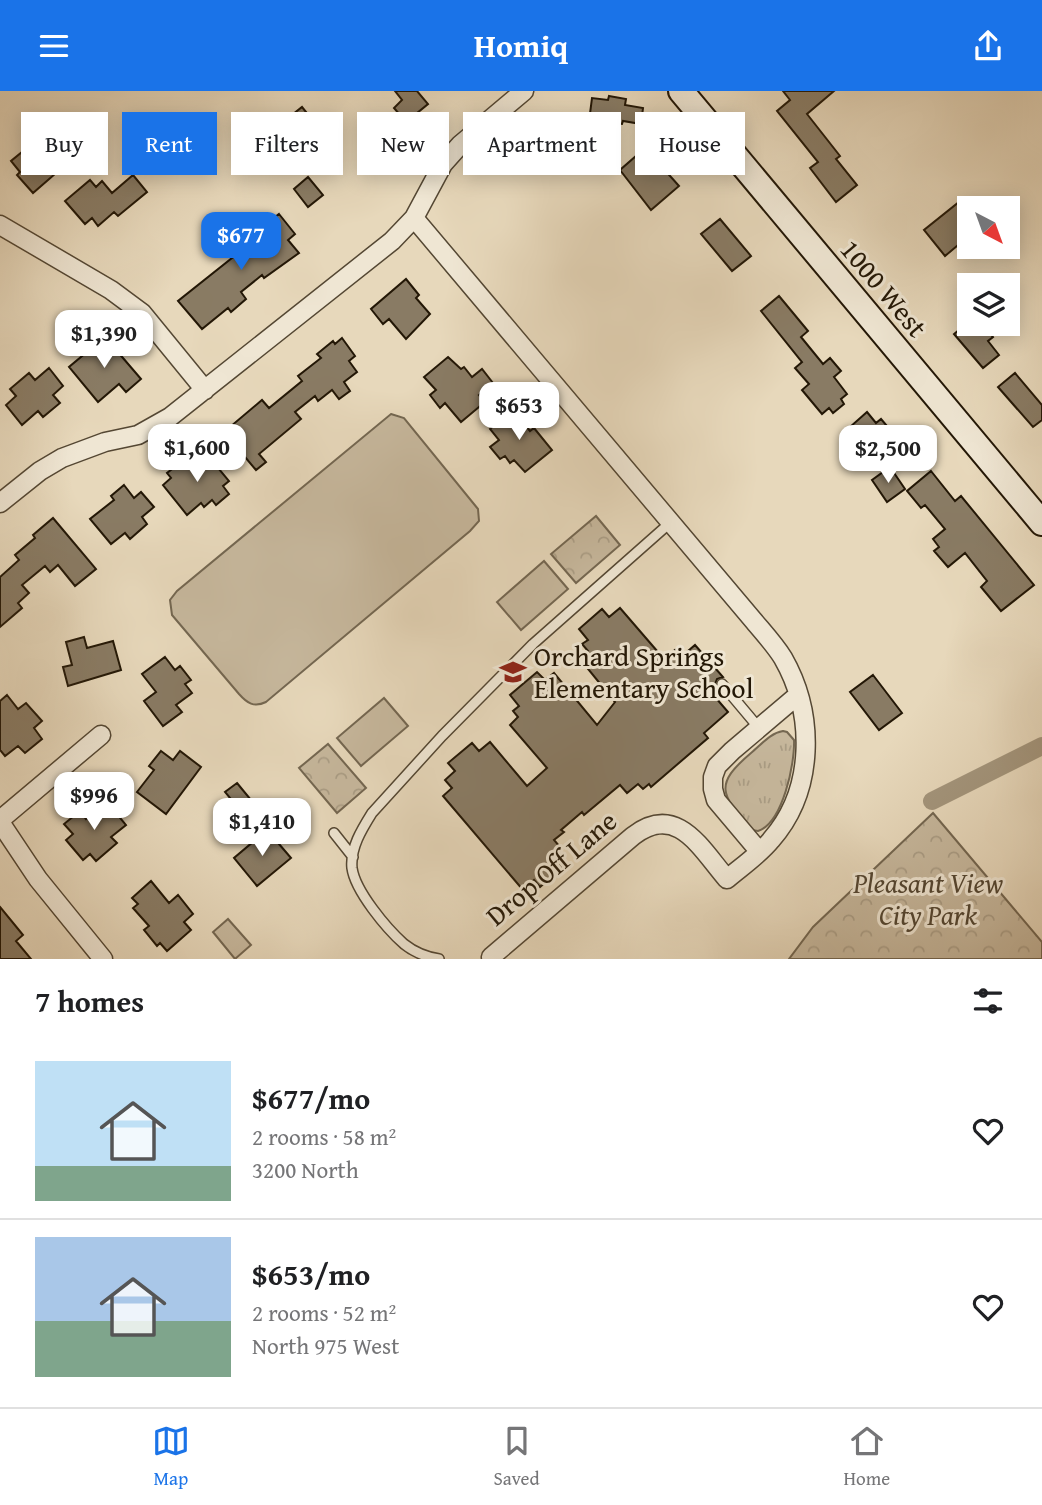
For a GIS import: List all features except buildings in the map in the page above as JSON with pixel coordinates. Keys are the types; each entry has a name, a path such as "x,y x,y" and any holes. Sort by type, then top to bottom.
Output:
{"street":[{"path":"0,503 40,471 62,458 105,442 138,435 170,417 205,390 370,260 414,218 435,178 452,155 524,91"},
{"name":"1000 West","path":"681,91 1042,523"},
{"path":"414,218 753,619 782,658 805,716 806,749 802,781 790,814 771,841 727,879 680,828 667,823 643,829 489,958"},
{"path":"0,225 111,290 142,313 205,390"},
{"path":"760,851 716,800 713,777 717,767 798,695"},
{"path":"101,735 0,821 38,879 103,959"}],"lane":[{"path":"439,959 415,951 392,930 366,898 352,868 357,840 372,813 442,736 533,644 671,521"},
{"path":"722,684 759,728"},
{"path":"334,833 353,857"}],"green space":[{"path":"391,414 404,418 478,509 479,521 266,702 251,704 239,694 172,615 170,600 177,591"},
{"path":"596,516 620,545 576,583 551,554"},
{"path":"544,561 568,589 521,630 497,602"},
{"path":"384,698 408,726 361,766 337,738"},
{"path":"783,731 794,740 786,791 781,805 767,826 758,831 752,830 728,799 726,783 730,774 751,753 770,737"},
{"path":"328,744 366,788 337,813 299,768"},
{"name":"Pleasant View City Park","path":"933,813 1042,942 1042,959 789,959 813,927"},
{"path":"228,919 251,945 235,959 213,932"}],"waterway":[{"path":"932,801 1042,746"}],"place":[{"name":"Orchard Springs Elementary School","path":"513,672"}]}
